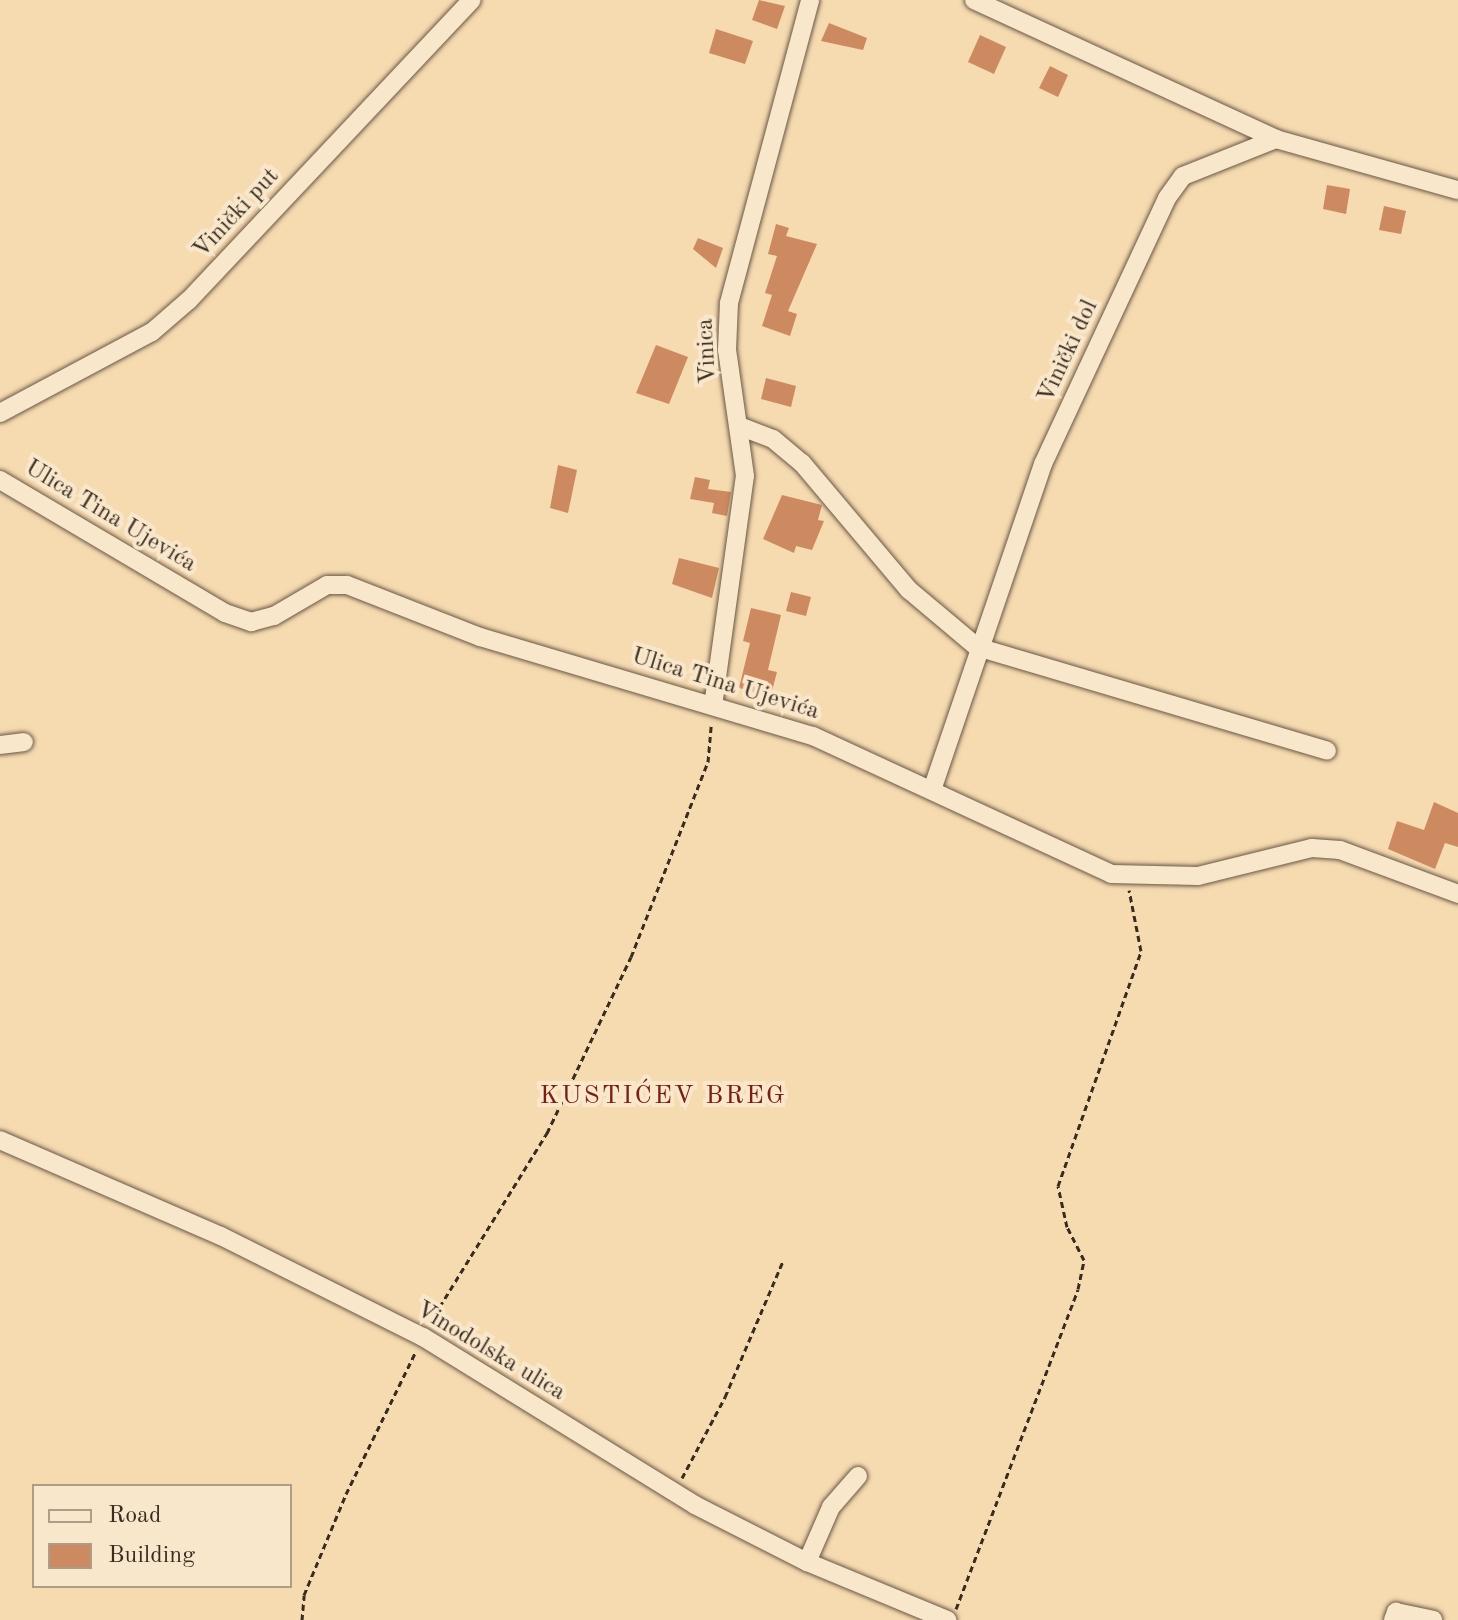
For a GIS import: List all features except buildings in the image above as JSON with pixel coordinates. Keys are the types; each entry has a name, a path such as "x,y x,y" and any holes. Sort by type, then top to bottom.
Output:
{"street":[{"name":"Vinički put","path":"0,413 152,332 189,300 472,0"},
{"name":"Vinica","path":"713,706 744,501 739,426 727,350 729,303 810,0"},
{"path":"974,0 1276,139 1458,190"},
{"name":"Vinički dol","path":"932,790 977,647 1043,464 1167,198 1183,176 1276,139"},
{"path":"739,426 773,439 802,463 909,590 977,647 1327,751"},
{"name":"Ulica Tina Ujevića","path":"0,480 225,613 251,622 274,616 327,585 347,585 480,637 813,736 1095,868 1123,875 1198,876 1312,848 1340,850 1458,894"},
{"path":"0,745 24,742"},
{"name":"Vinodolska ulica","path":"0,1140 221,1236 423,1337 674,1492 807,1562 942,1619"},
{"path":"807,1562 831,1507 858,1476"},
{"path":"1393,1620 1396,1612 1433,1620"}],"path":[{"path":"581,1060 678,845 708,762 713,706"},
{"path":"942,1619 1078,1289 1084,1260 1067,1227 1058,1186 1141,951 1138,913 1123,875"},
{"path":"674,1492 725,1397 783,1261"}],"district":[{"name":"KUSTIĆEV BREG","path":"663,1097"}]}
